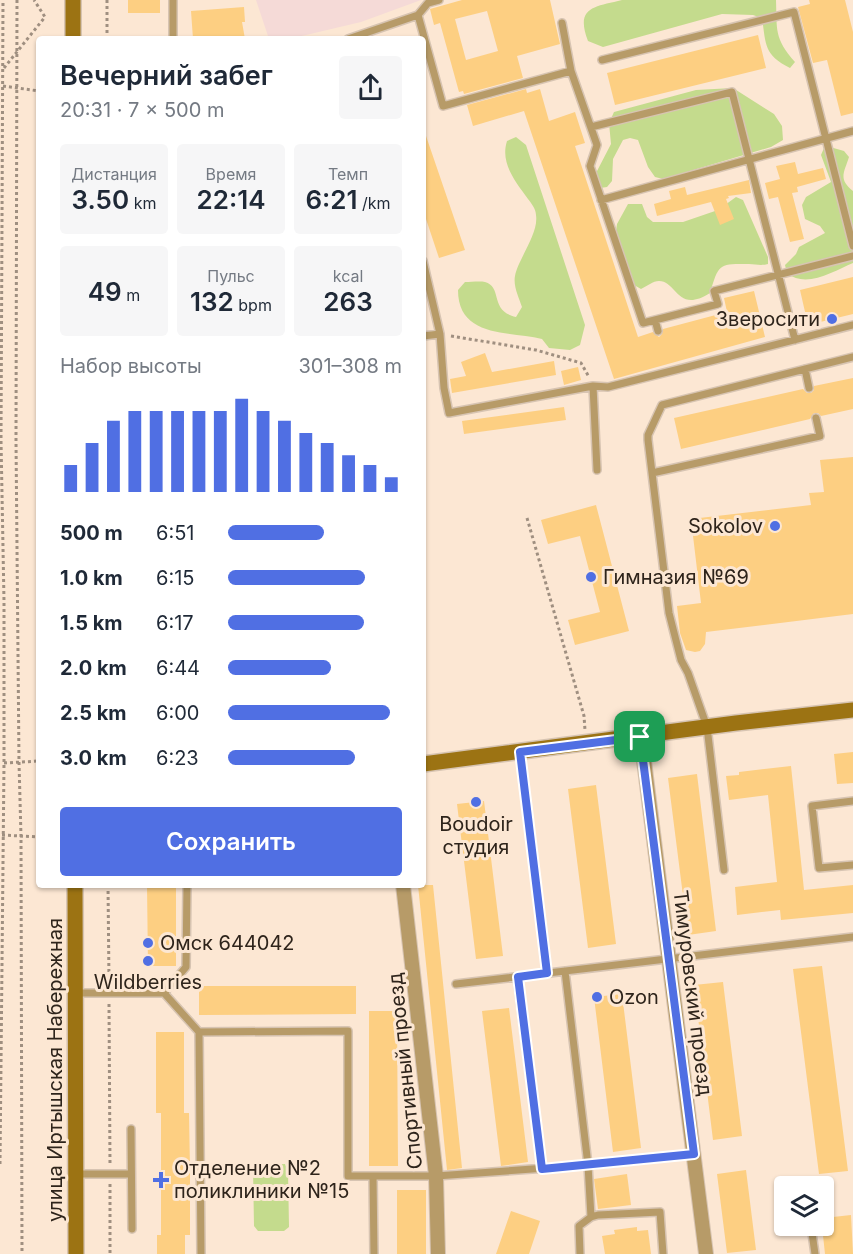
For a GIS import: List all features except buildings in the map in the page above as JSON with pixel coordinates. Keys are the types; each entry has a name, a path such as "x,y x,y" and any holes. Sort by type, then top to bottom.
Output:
{"main road":[{"path":"73,0 73,36"},
{"path":"426,765 853,710"},
{"name":"улица Иртышская Набережная","path":"75,888 76,1254"}],"street":[{"name":"Тимуровский проезд","path":"640,737 706,1254"},
{"name":"Спортивный проезд","path":"403,888 436,1176 438,1254"}],"lane":[{"path":"173,0 173,36"},
{"path":"357,36 418,15 428,3 439,0"},
{"path":"602,60 795,12 853,246"},
{"path":"418,15 424,36"},
{"path":"562,23 571,71 597,145 590,166 643,323 718,304 714,291 853,256"},
{"path":"426,44 443,106 571,71"},
{"path":"591,127 732,92 795,340"},
{"path":"601,200 853,131"},
{"path":"426,274 440,334 444,388 449,413 593,386 608,387 669,368 853,325"},
{"path":"655,320 658,331"},
{"path":"426,336 440,334"},
{"path":"724,870 707,728 688,673 681,660 669,613 648,435 662,405 853,357"},
{"path":"805,369 809,388"},
{"path":"593,386 597,470"},
{"path":"652,473 820,436 816,418"},
{"path":"520,752 547,973"},
{"path":"853,801 812,806 819,868 853,865"},
{"path":"164,993 186,967 187,888"},
{"path":"456,984 853,937"},
{"path":"565,971 588,1165 591,1217"},
{"path":"518,977 542,1169"},
{"path":"76,993 164,993 199,1032 201,1254"},
{"path":"199,1032 348,1031 348,1176 436,1176 542,1169 694,1154"},
{"path":"131,1129 132,1229"},
{"path":"76,1174 131,1174"},
{"path":"373,1176 374,1254"},
{"path":"580,1254 579,1226 591,1217 660,1212 663,1254"},
{"path":"812,1236 815,1254"}],"path":[{"path":"0,1164 4,763 1,440 3,0"},
{"path":"17,0 22,1254"},
{"path":"3,69 45,17 34,0"},
{"path":"107,0 107,36"},
{"path":"3,86 36,90"},
{"path":"440,334 536,350 581,363"},
{"path":"527,518 585,716 586,744"},
{"path":"4,763 36,761"},
{"path":"2,835 36,837"},
{"path":"108,888 110,1254"}],"shaded area":[{"path":"256,0 421,0 361,22 302,36 268,36"}],"green space":[{"path":"622,0 776,0 776,19 780,40 795,62 790,68 771,54 766,42 762,18 753,15 722,14 603,47 588,41 584,21 590,10"},
{"path":"733,88 774,114 782,126 783,140 771,147 663,179 655,177 648,167 638,140 630,138 623,140 613,159 612,181 607,187 600,188 596,173 611,144 609,123 614,112 696,90"},
{"path":"516,137 526,145 585,325 580,345 570,350 549,348 542,339 488,330 466,317 460,306 458,290 465,282 485,282 494,289 502,310 516,317 522,307 515,276 534,230 536,215 533,206 514,179 507,164 505,149 507,141"},
{"path":"830,147 844,151 849,157 844,179 853,191 853,263 820,277 803,279 787,273 785,265 796,254 799,247 825,233 820,226 805,219 802,205 806,197 831,182 821,155 824,148"},
{"path":"736,197 743,200 768,257 768,264 739,264 722,267 718,271 710,293 699,299 684,298 665,282 654,282 641,289 634,285 616,231 617,224 628,204 642,204 647,217 653,222 683,222 718,210"},
{"path":"285,1164 288,1171 289,1227 284,1231 258,1231 254,1226 253,1169 257,1165"}],"place":[{"name":"Зверосити","path":"832,319"},
{"name":"Sokolov","path":"775,526"},
{"name":"Гимназия №69","path":"591,577"},
{"name":"Boudoir студия","path":"476,802"},
{"name":"Омск 644042","path":"148,943"},
{"name":"Wildberries","path":"148,961"},
{"name":"Ozon","path":"597,997"},
{"name":"Отделение №2 поликлиники №15","path":"161,1180"}],"route":[{"path":"640,737 694,1154 542,1169 518,977 547,973 520,752 640,737"}]}
